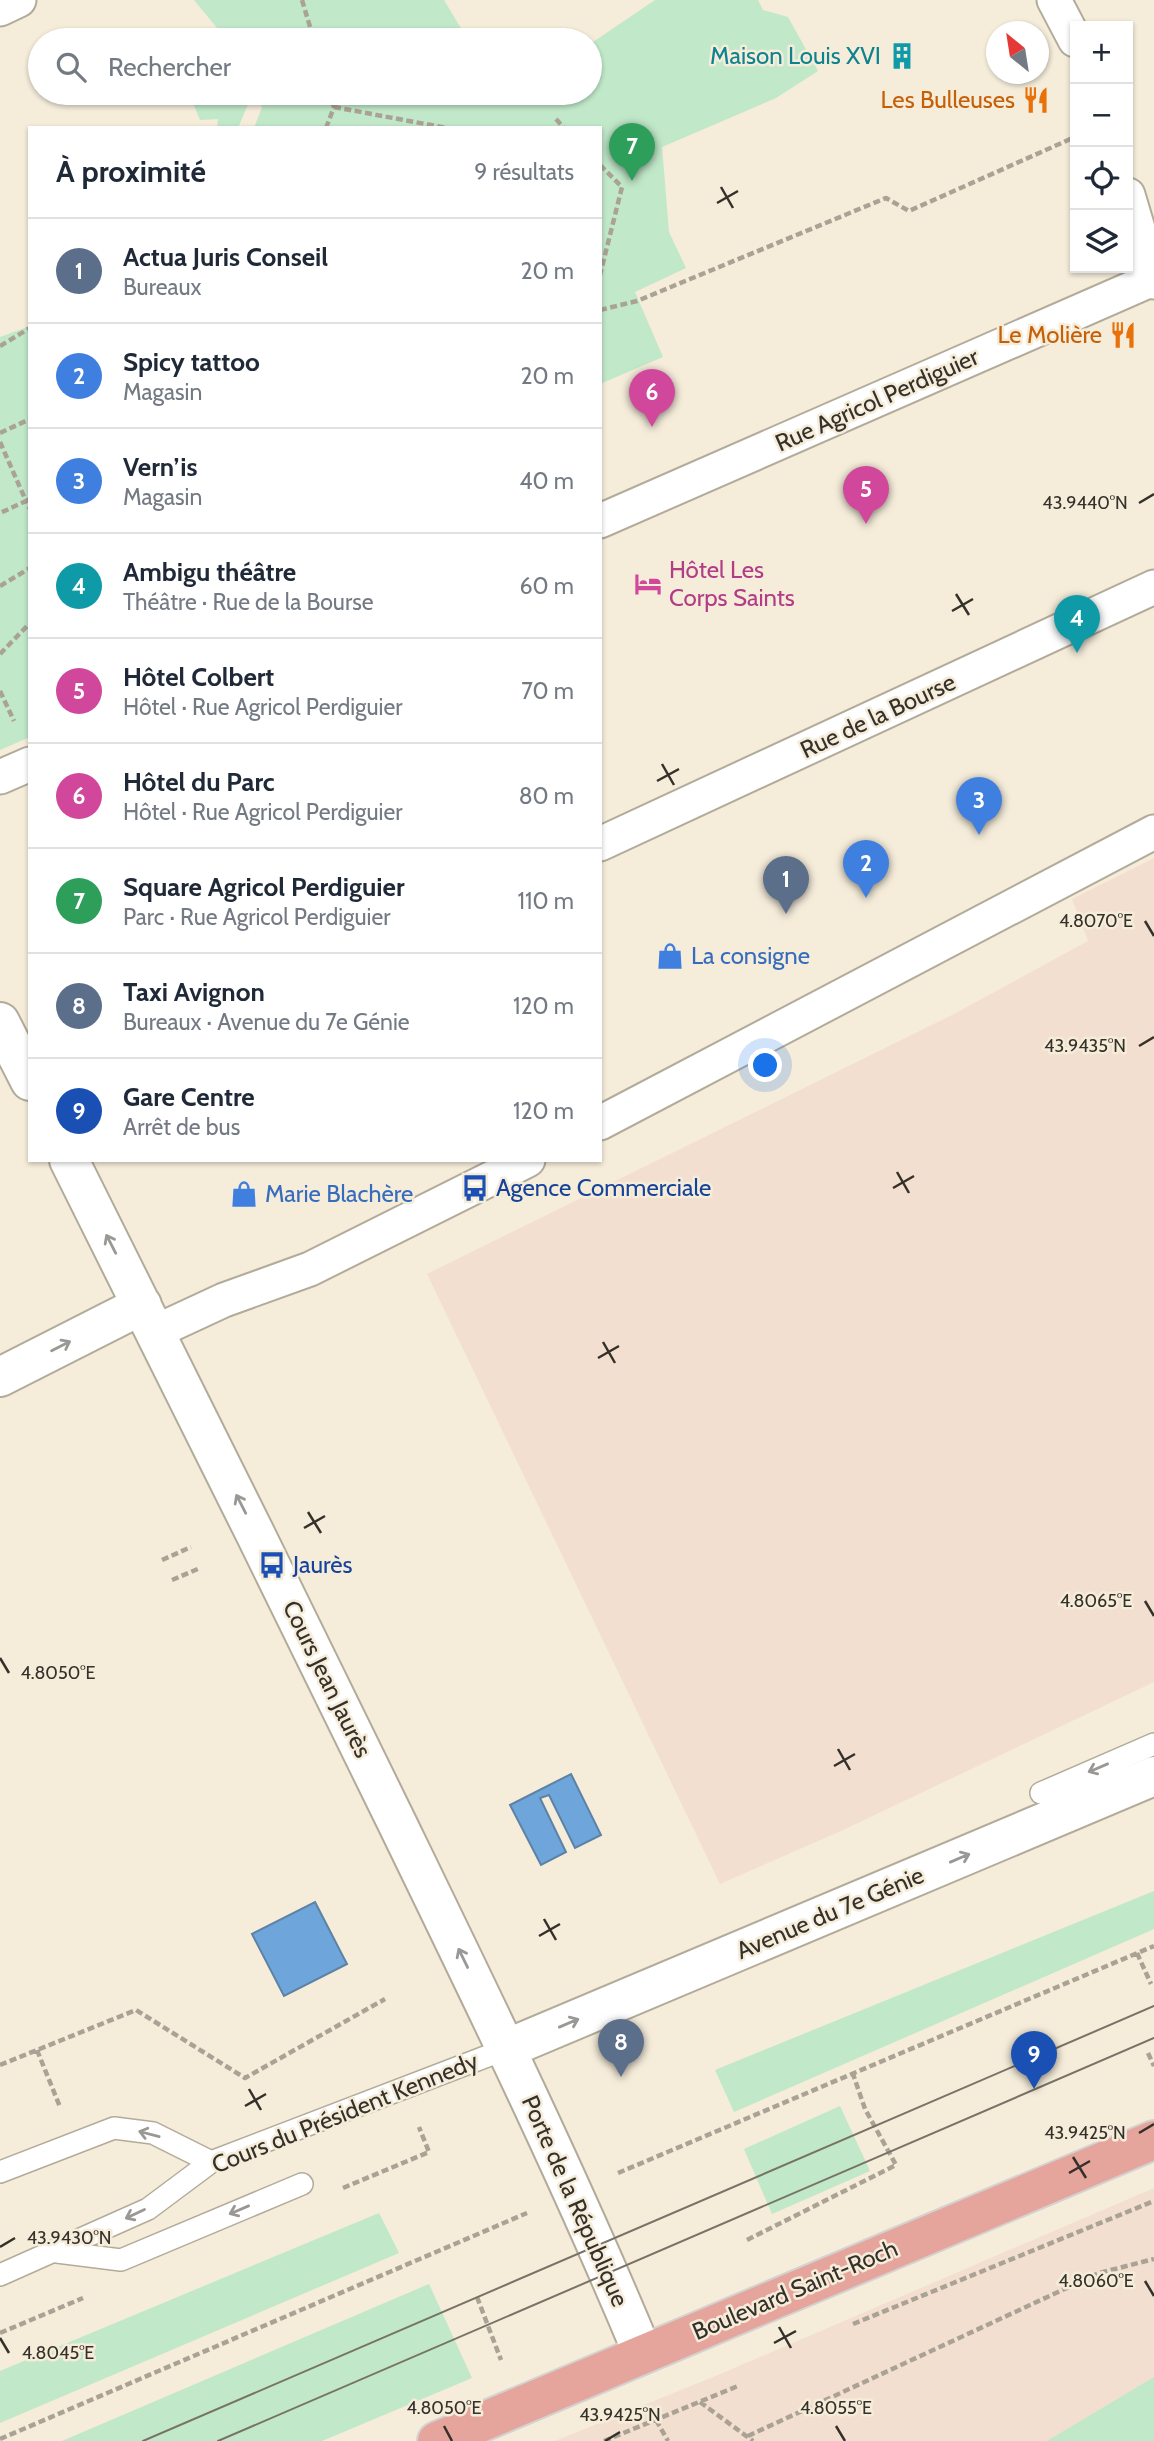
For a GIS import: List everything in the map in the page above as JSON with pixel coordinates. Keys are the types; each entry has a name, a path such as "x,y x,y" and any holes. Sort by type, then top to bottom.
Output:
{"main road":[{"name":"Boulevard Saint-Roch","path":"437,2441 1154,2140"}],"street":[{"path":"0,9 19,0"},
{"path":"1054,0 1070,30"},
{"path":"1133,210 1154,281"},
{"name":"Rue Agricol Perdiguier","path":"602,520 1154,281"},
{"name":"Rue de la Bourse","path":"602,843 1154,587"},
{"path":"0,777 28,765"},
{"path":"602,1122 1154,832"},
{"path":"0,1022 28,1077"},
{"name":"Cours Jean Jaurès","path":"70,1162 506,2049"},
{"path":"0,1377 148,1318 224,1300 310,1269 524,1162"},
{"name":"Avenue du 7e Génie","path":"506,2049 1154,1776"},
{"name":"Porte de la République","path":"506,2049 573,2193 643,2354"}],"lane":[{"path":"1041,1793 1154,1744"},
{"name":"Cours du Président Kennedy","path":"0,2276 148,2208 211,2162 506,2049"},
{"path":"0,2172 114,2128 153,2133 211,2162"},
{"path":"56,2252 121,2260 302,2183"}],"path":[{"path":"302,0 310,28"},
{"path":"327,126 334,107 436,126"},
{"path":"556,119 562,126"},
{"path":"602,310 637,301 886,198 909,211 1070,139"},
{"path":"602,167 622,187 602,267"},
{"path":"0,346 28,329"},
{"path":"0,433 28,420"},
{"path":"0,442 28,500 0,513"},
{"path":"0,586 28,569"},
{"path":"0,652 28,625"},
{"path":"0,691 18,728"},
{"path":"162,1560 191,1547"},
{"path":"172,1580 200,1568"},
{"path":"0,2439 1154,1946"},
{"path":"1137,1953 1151,1984"},
{"path":"0,2065 136,2010 245,2077 385,1999"},
{"path":"37,2050 62,2112"},
{"path":"1148,2053 1154,2066"},
{"path":"747,2240 896,2165 865,2109 853,2074"},
{"path":"429,2120 418,2125 429,2152"},
{"path":"840,2329 1154,2201"},
{"path":"748,2436 1099,2273 1154,2259"},
{"path":"477,2297 504,2367"},
{"path":"604,2441 738,2386"},
{"path":"699,2402 752,2441"},
{"path":"656,2420 668,2441"}],"shaded area":[{"path":"1154,858 1154,1682 841,1831 720,1884 427,1274 954,1014 1088,941 1072,899"},
{"path":"1154,2188 1154,2441 555,2441 718,2375"}],"green space":[{"path":"194,0 444,0 461,28 217,28"},
{"path":"655,0 758,0 763,10 788,17 818,71 776,98 662,147 669,232 686,268 635,292 663,357 602,383 602,126 255,126 261,105 602,105 602,36"},
{"path":"194,105 248,105 239,126 217,126 218,119 200,120"},
{"path":"28,327 28,738 0,750 0,337"},
{"path":"1154,1891 1154,1929 734,2112 715,2070"},
{"path":"840,2106 870,2171 772,2214 744,2149"},
{"path":"379,2213 399,2253 0,2423 0,2371"},
{"path":"429,2284 472,2378 322,2441 62,2441"},
{"path":"1154,2377 1154,2441 1047,2441"}],"water":[{"path":"571,1774 601,1835 575,1848 549,1795 540,1798 566,1852 541,1865 510,1805"},
{"path":"315,1902 347,1964 284,1996 252,1934"}],"tram line":[{"path":"143,2441 1154,2006"},
{"path":"218,2441 1154,2038"}],"place":[{"name":"Maison Louis XVI","path":"902,56"},
{"name":"Les Bulleuses","path":"1036,100"},
{"name":"Square Agricol Perdiguier","path":"632,181"},
{"name":"Le Molière","path":"1123,335"},
{"name":"Hôtel du Parc","path":"652,427"},
{"name":"Hôtel Colbert","path":"866,524"},
{"name":"Hôtel Les Corps Saints","path":"648,584"},
{"name":"Ambigu théâtre","path":"1077,653"},
{"name":"Vern’is","path":"979,835"},
{"name":"Spicy tattoo","path":"866,898"},
{"name":"Actua Juris Conseil","path":"786,914"},
{"name":"La consigne","path":"670,956"},
{"name":"Agence Commerciale","path":"475,1188"},
{"name":"Marie Blachère","path":"244,1194"},
{"name":"Jaurès","path":"272,1565"},
{"name":"Taxi Avignon","path":"621,2077"},
{"name":"Gare Centre","path":"1034,2089"}]}
